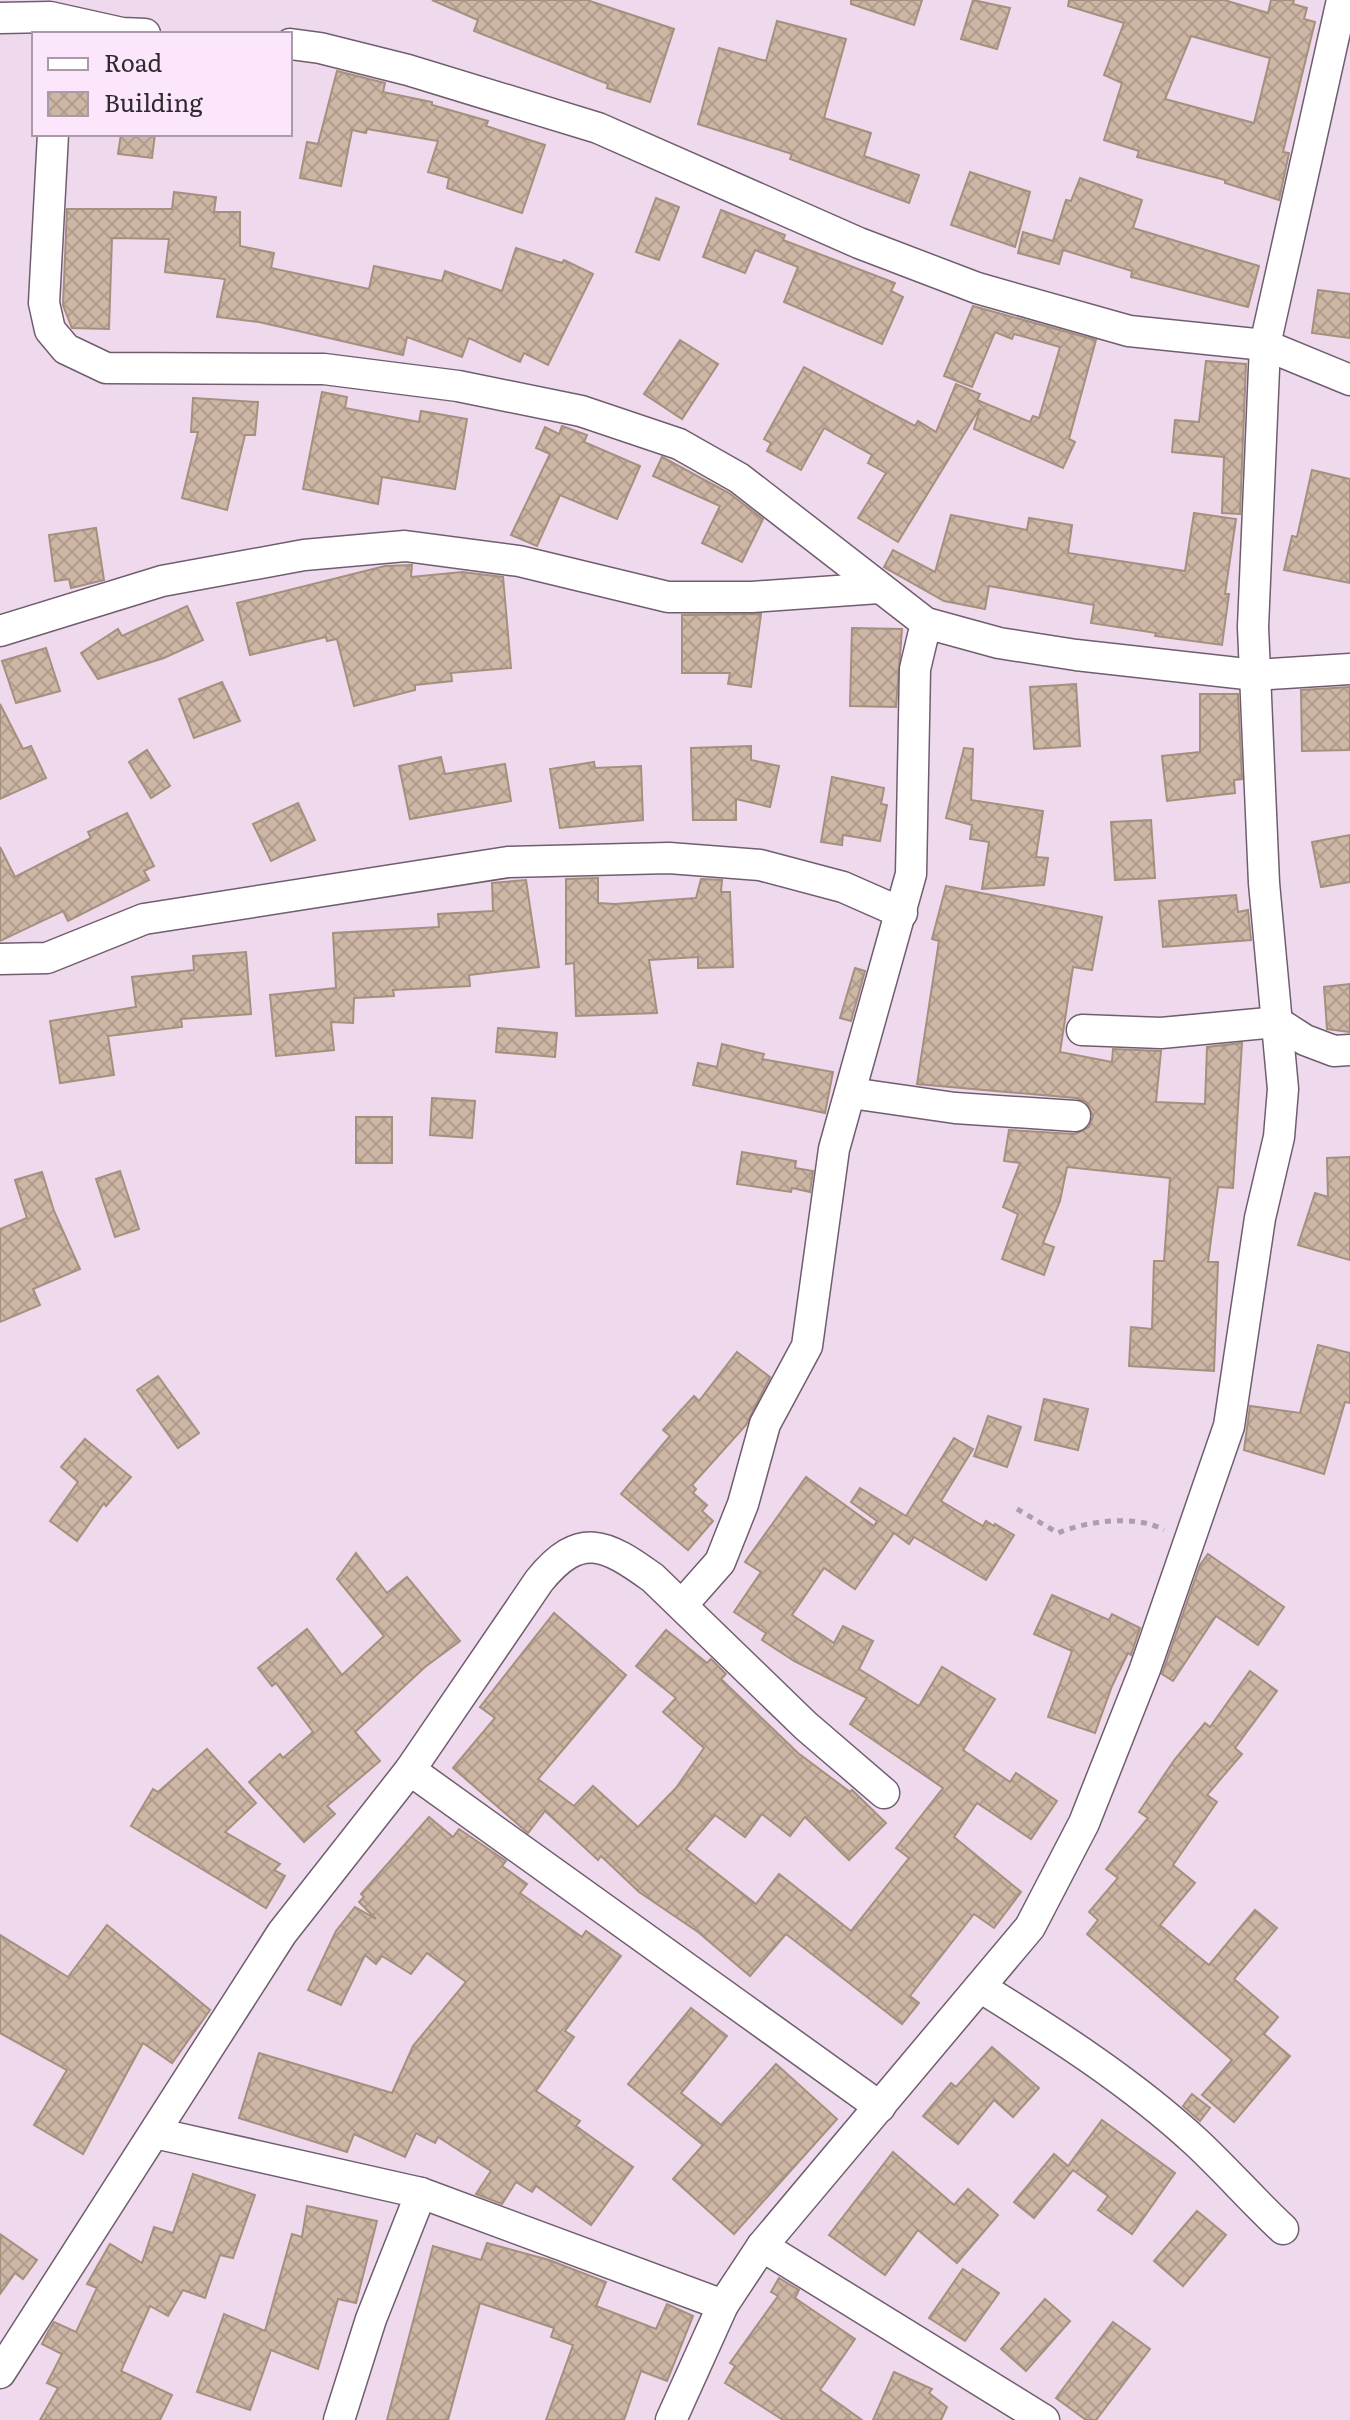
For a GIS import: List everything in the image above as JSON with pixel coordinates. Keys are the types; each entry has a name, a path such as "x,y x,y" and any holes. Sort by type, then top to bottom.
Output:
{"street":[{"path":"671,2420 723,2305 762,2246 1030,1927 1084,1823 1189,1545 1229,1426 1260,1218 1279,1137 1283,1089 1264,883 1253,627 1265,345 1342,0"},
{"path":"0,18 113,32"},
{"path":"292,44 408,70 598,128 859,243 977,288 1129,331 1265,345 1350,380"},
{"path":"53,136 44,303 50,330 66,349 106,368 324,369 458,386 581,411 679,444 739,478 926,623 999,643 1255,675 1350,669"},
{"path":"0,631 162,581 304,555 405,546 519,561 668,597 752,597 879,588"},
{"path":"682,1605 720,1562 743,1504 765,1424 807,1346 834,1149 911,874 915,669 926,623"},
{"path":"0,959 47,958 144,919 508,862 669,858 760,865 843,887 902,913"},
{"path":"1082,1030 1161,1033 1277,1022 1305,1040 1334,1051 1350,1050"},
{"path":"851,1093 955,1108 1075,1116"},
{"path":"0,2373 282,1933 410,1770 539,1581 556,1560 570,1550 598,1547 626,1558 682,1605 806,1726 884,1793"},
{"path":"410,1770 880,2107"},
{"path":"980,1987 1042,2025 1150,2105 1196,2142 1283,2229"},
{"path":"155,2133 421,2193 723,2305"},
{"path":"339,2420 371,2319 421,2193"},
{"path":"762,2246 1044,2420"}],"path":[{"path":"1017,1509 1058,1533 1080,1524 1151,1522 1189,1545"}],"building":[{"path":"432,0 587,0 674,29 650,102 607,88 608,84 474,31 478,20"},
{"path":"851,0 922,0 914,25 851,4"},
{"path":"973,0 1010,8 997,49 961,39"},
{"path":"1069,0 1224,0 1268,13 1271,0 1294,0 1293,4 1307,8 1304,19 1315,22 1283,152 1289,153 1279,200 1225,183 1225,180 1137,157 1139,151 1104,140 1122,83 1104,75 1124,23 1068,6","holes":["1191,36 1270,58 1254,123 1165,99"]},
{"path":"777,21 846,39 824,118 871,133 864,156 919,175 909,203 790,159 792,154 698,124 719,48 766,61"},
{"path":"337,71 385,83 383,92 432,102 432,105 488,121 486,126 545,145 522,213 447,188 449,178 428,172 438,141 367,129 366,133 352,130 341,186 300,178 307,142 318,144"},
{"path":"121,136 155,136 152,158 118,154"},
{"path":"970,172 1030,192 1015,247 951,225"},
{"path":"1080,178 1142,200 1133,228 1259,266 1248,307 1131,277 1132,271 1063,250 1059,264 1018,253 1023,232 1053,241 1066,200 1071,201"},
{"path":"174,192 216,197 214,212 240,212 240,246 274,253 271,268 369,289 374,266 442,281 445,271 502,291 516,248 562,263 564,260 593,274 548,365 524,353 520,362 469,338 462,357 407,337 403,355 259,322 217,317 225,279 165,272 169,239 112,238 109,329 72,328 63,305 67,209 172,209"},
{"path":"656,198 679,207 659,260 636,252"},
{"path":"721,210 785,235 783,240 895,283 891,291 903,297 882,344 784,302 798,267 755,250 745,273 703,257"},
{"path":"1318,290 1350,294 1350,338 1312,333"},
{"path":"973,306 1096,340 1069,439 1075,442 1063,468 974,429 980,408 898,542 858,518 886,473 868,463 872,455 824,428 801,470 767,451 771,443 764,439 804,367 915,426 918,421 936,432 956,384 980,394 977,400 1030,422 1033,416 1039,418 1060,347 1014,334 1012,339 995,332 972,387 944,376"},
{"path":"680,340 718,364 682,419 644,394"},
{"path":"1206,361 1246,364 1240,514 1222,513 1224,457 1172,452 1175,420 1199,422"},
{"path":"322,392 347,397 345,408 419,422 421,411 467,419 455,489 382,477 378,504 303,489"},
{"path":"193,398 258,402 255,435 245,435 227,510 182,498 198,432 191,432"},
{"path":"562,426 587,435 584,442 640,466 617,519 560,495 537,546 511,535 550,454 536,448 545,427 559,434"},
{"path":"662,457 729,493 763,519 742,562 702,543 720,506 653,476"},
{"path":"1312,470 1350,479 1350,583 1284,570 1292,536 1297,537"},
{"path":"1194,513 1236,519 1225,594 1229,594 1222,645 1091,623 1094,605 989,586 985,609 944,601 884,567 893,550 935,572 951,515 1027,530 1029,518 1072,525 1068,553 1185,571"},
{"path":"96,528 104,580 71,588 69,579 55,581 49,535"},
{"path":"412,565 411,577 462,572 503,577 511,668 451,673 452,681 415,685 415,690 354,706 337,639 327,641 326,637 250,655 237,603 385,566"},
{"path":"187,606 203,640 164,658 98,679 81,653 118,629 122,636"},
{"path":"761,614 751,687 728,684 730,673 682,673 682,615"},
{"path":"852,628 902,629 896,707 850,706"},
{"path":"46,648 60,691 16,703 2,661"},
{"path":"222,682 240,721 194,738 179,699"},
{"path":"1076,684 1080,746 1034,749 1030,687"},
{"path":"1350,687 1350,750 1302,751 1301,690"},
{"path":"1200,694 1238,694 1242,779 1234,780 1235,793 1167,801 1162,756 1200,752"},
{"path":"0,704 23,749 31,746 46,778 0,799"},
{"path":"751,746 751,760 779,766 770,807 736,799 736,820 693,820 691,748"},
{"path":"964,748 973,749 971,800 1043,811 1036,857 1048,858 1044,885 982,889 989,842 970,839 972,825 946,818"},
{"path":"147,750 170,786 151,798 129,762"},
{"path":"441,757 445,774 505,764 511,801 410,819 399,766"},
{"path":"594,762 595,768 641,766 643,820 560,828 550,769"},
{"path":"832,777 884,788 881,804 887,805 880,841 843,835 842,845 821,842"},
{"path":"298,803 315,840 271,861 253,824"},
{"path":"127,813 154,866 144,871 149,880 68,921 63,911 0,941 0,847 15,877 91,838 88,832"},
{"path":"1151,820 1155,878 1115,880 1111,822"},
{"path":"1350,835 1350,882 1321,887 1312,842"},
{"path":"598,878 598,903 615,904 696,898 701,879 722,880 721,892 730,892 733,967 698,968 698,957 649,960 657,1013 576,1016 574,963 566,964 566,879"},
{"path":"526,880 539,967 469,975 470,986 393,990 394,996 354,998 353,1023 331,1022 334,1050 276,1056 270,995 336,988 333,933 439,927 438,914 493,911 492,883"},
{"path":"946,886 1102,917 1092,970 1073,967 1060,1052 1112,1062 1113,1049 1161,1051 1156,1102 1205,1104 1207,1047 1242,1043 1233,1188 1218,1187 1208,1262 1218,1262 1214,1371 1129,1366 1131,1327 1152,1329 1154,1261 1164,1261 1170,1178 1067,1167 1060,1201 1043,1243 1054,1247 1044,1275 1002,1259 1018,1214 1003,1207 1020,1163 1004,1161 1009,1130 1075,1134 1089,1127 1093,1116 1086,1102 1076,1098 917,1084 939,941 932,939"},
{"path":"1236,895 1238,912 1248,910 1251,940 1163,947 1159,901"},
{"path":"246,952 251,1014 181,1019 182,1027 108,1036 114,1075 60,1083 50,1021 136,1007 132,977 194,970 193,956"},
{"path":"855,968 865,971 851,1021 840,1018"},
{"path":"1350,984 1350,1032 1327,1029 1324,987"},
{"path":"498,1028 557,1033 555,1057 496,1052"},
{"path":"722,1044 764,1054 762,1059 833,1072 825,1113 693,1085 698,1063 717,1067"},
{"path":"432,1098 475,1101 472,1138 430,1135"},
{"path":"356,1117 392,1117 392,1163 356,1163"},
{"path":"742,1152 796,1161 795,1168 813,1171 810,1192 737,1184"},
{"path":"1350,1157 1350,1260 1298,1245 1315,1193 1328,1197 1327,1158"},
{"path":"120,1171 139,1229 115,1237 96,1179"},
{"path":"42,1172 54,1211 80,1269 33,1289 40,1305 0,1322 0,1229 27,1218 15,1180"},
{"path":"1318,1345 1350,1353 1350,1403 1345,1402 1324,1474 1244,1450 1250,1406 1300,1413"},
{"path":"737,1352 770,1377 746,1425 692,1485 696,1489 693,1493 707,1505 702,1511 713,1521 688,1550 621,1494 670,1436 663,1430 694,1396 699,1401"},
{"path":"158,1376 199,1433 178,1448 137,1390"},
{"path":"1044,1399 1088,1409 1078,1450 1035,1440"},
{"path":"988,1416 1021,1427 1007,1467 974,1456"},
{"path":"954,1438 973,1449 941,1501 983,1526 986,1521 1014,1535 986,1580 914,1537 909,1544 894,1533 855,1589 824,1568 792,1615 834,1643 843,1626 873,1641 859,1669 919,1706 942,1667 995,1699 963,1750 1010,1782 1016,1773 1057,1801 1031,1839 977,1803 954,1837 1021,1892 994,1928 974,1914 910,1996 919,2003 902,2024 786,1934 750,1976 698,1932 639,1892 601,1856 598,1860 545,1811 528,1833 453,1768 495,1718 480,1707 554,1613 626,1675 538,1779 574,1806 593,1786 638,1827 676,1788 704,1748 663,1712 676,1698 636,1666 666,1630 707,1663 711,1659 726,1674 721,1679 798,1753 850,1792 852,1790 886,1823 849,1860 805,1817 790,1836 762,1814 745,1837 715,1815 686,1849 756,1904 779,1874 851,1931 909,1858 896,1848 943,1788 850,1724 867,1698 794,1661 762,1640 766,1633 734,1612 761,1572 745,1562 806,1477 874,1526 877,1521 851,1502 860,1488 906,1516"},
{"path":"85,1439 131,1477 106,1506 104,1503 77,1541 50,1521 78,1482 61,1467"},
{"path":"356,1553 387,1593 407,1577 460,1641 425,1667 355,1732 380,1761 327,1806 335,1814 304,1842 249,1782 280,1754 283,1758 313,1732 276,1683 272,1686 258,1668 307,1629 342,1675 384,1636 337,1579"},
{"path":"1208,1554 1284,1607 1258,1645 1216,1616 1173,1681 1162,1674 1200,1565"},
{"path":"1052,1595 1109,1620 1112,1614 1140,1628 1131,1655 1128,1653 1112,1686 1095,1733 1048,1717 1072,1651 1034,1634"},
{"path":"1250,1671 1277,1691 1235,1748 1242,1754 1207,1795 1217,1802 1173,1865 1195,1883 1160,1925 1209,1965 1255,1910 1277,1928 1234,1979 1278,2017 1264,2034 1290,2056 1234,2122 1202,2095 1232,2060 1087,1934 1098,1920 1089,1912 1118,1878 1106,1869 1148,1818 1139,1812 1175,1759 1205,1723 1210,1727"},
{"path":"207,1749 256,1803 225,1832 280,1864 274,1870 285,1876 266,1908 131,1826 153,1789 158,1792"},
{"path":"429,1817 453,1837 459,1829 506,1861 502,1866 527,1884 520,1893 582,1937 586,1931 621,1956 565,2031 574,2037 536,2091 580,2121 576,2126 633,2167 591,2225 536,2186 532,2192 516,2182 502,2204 476,2194 491,2171 438,2137 435,2143 416,2133 405,2157 354,2134 347,2152 239,2118 259,2053 392,2093 413,2046 466,1982 427,1953 411,1974 382,1956 376,1964 365,1955 341,2005 308,1990 336,1931 355,1907 376,1919 359,1902 364,1897 361,1894"},
{"path":"107,1925 210,2010 172,2063 143,2043 83,2154 34,2125 67,2070 0,2033 0,1935 68,1977"},
{"path":"691,2008 727,2036 681,2093 721,2125 776,2064 837,2119 734,2234 673,2179 703,2145 628,2084"},
{"path":"992,2047 1039,2088 1013,2117 994,2100 958,2144 923,2116 951,2083 956,2087"},
{"path":"1192,2094 1210,2108 1200,2121 1183,2106"},
{"path":"1102,2120 1175,2173 1132,2234 1098,2210 1108,2196 1073,2170 1034,2218 1014,2202 1054,2154 1068,2166"},
{"path":"893,2152 954,2205 968,2189 998,2215 957,2263 918,2230 885,2275 829,2235"},
{"path":"193,2174 255,2195 233,2258 220,2255 205,2298 183,2290 168,2316 150,2306 121,2371 172,2395 160,2420 40,2420 58,2388 47,2383 62,2354 42,2344 54,2322 76,2332 97,2288 87,2284 110,2244 142,2263 154,2227 173,2233"},
{"path":"307,2206 377,2221 356,2303 338,2299 318,2369 271,2350 250,2410 197,2392 224,2314 265,2331 292,2234 302,2237"},
{"path":"1197,2211 1226,2235 1183,2286 1154,2261"},
{"path":"0,2234 37,2260 23,2279 15,2273 0,2294"},
{"path":"487,2243 549,2260 606,2282 596,2306 656,2329 667,2304 693,2316 667,2381 641,2371 624,2420 546,2420 573,2345 551,2337 554,2328 480,2303 448,2420 387,2420 433,2246 481,2260"},
{"path":"963,2269 999,2293 965,2341 929,2318"},
{"path":"779,2278 799,2290 795,2298 855,2339 820,2390 862,2420 783,2420 725,2383 735,2366 730,2363 778,2296 771,2292"},
{"path":"1045,2299 1070,2321 1026,2371 1001,2349"},
{"path":"1113,2322 1150,2349 1096,2420 1086,2420 1056,2398"},
{"path":"894,2372 932,2389 929,2393 947,2407 941,2420 873,2420"}]}
